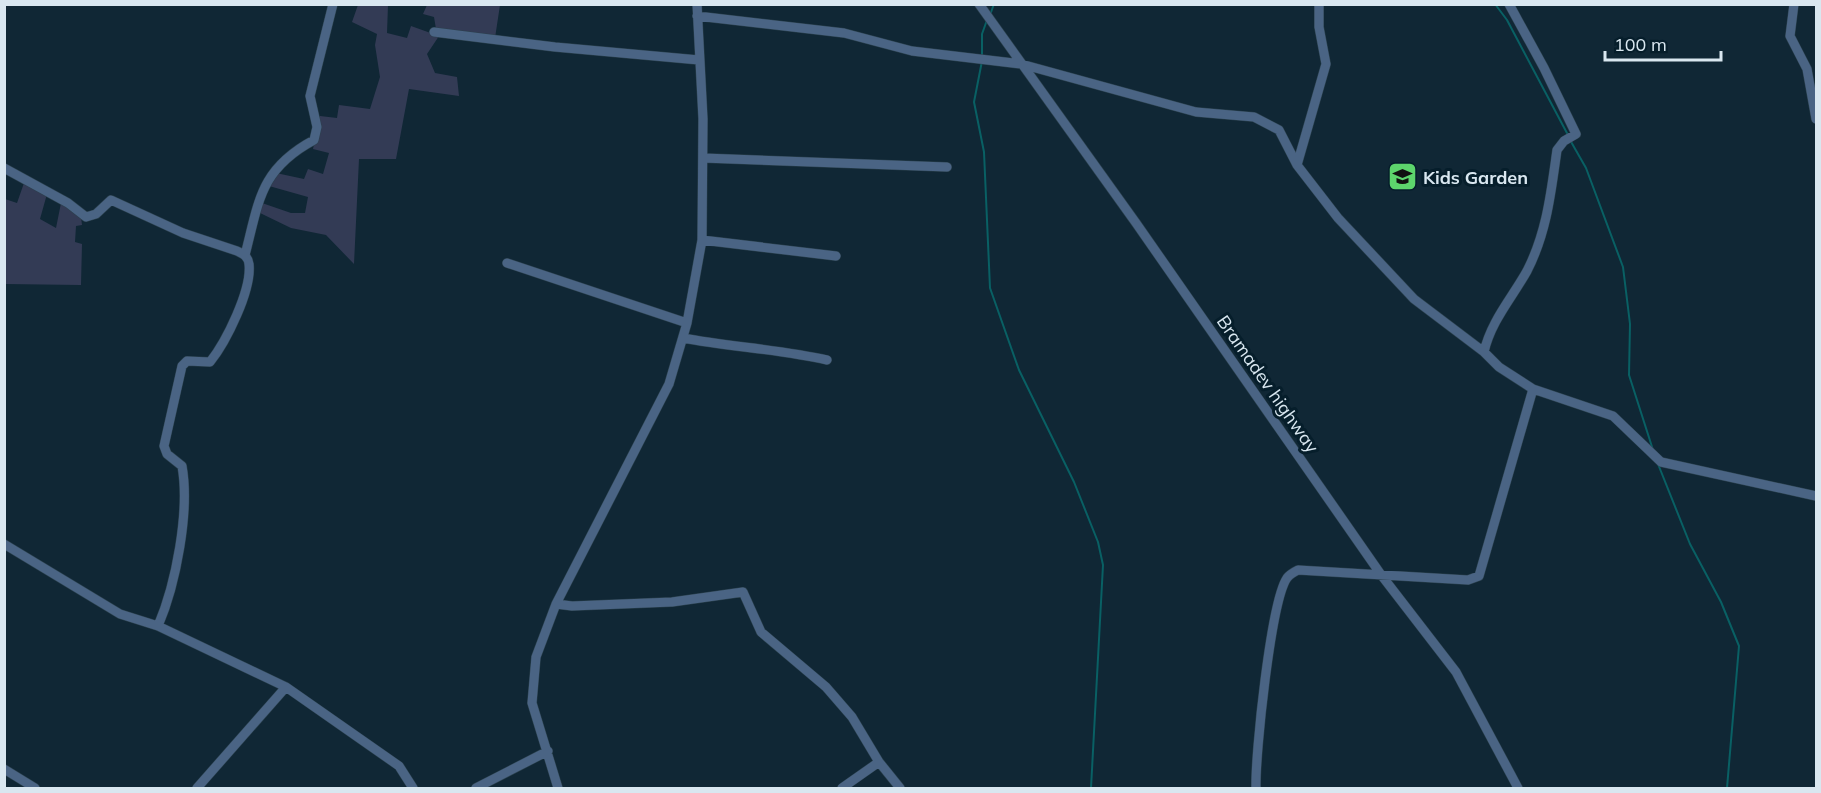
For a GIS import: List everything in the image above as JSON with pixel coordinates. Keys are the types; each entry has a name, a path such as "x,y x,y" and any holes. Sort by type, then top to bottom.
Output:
{"street":[{"path":"158,626 168,603 176,568 185,483 182,466 167,454 165,437 182,366 187,361 210,362 220,351 245,290 249,263 245,255 256,210 270,174 296,150 314,140 317,127 310,96 333,4"},
{"path":"558,789 532,703 536,657 556,604 669,384 687,323 702,240 703,158 697,4"},
{"name":"Bramadev highway","path":"980,4 1143,232 1382,576 1456,672 1518,789"},
{"path":"1297,165 1313,99 1326,64 1319,27 1319,4"},
{"path":"1484,352 1488,333 1527,271 1545,230 1557,150 1564,141 1576,134 1509,4"},
{"path":"1794,4 1790,36 1807,69 1816,119"},
{"path":"697,16 844,33 912,51 1021,64 1196,112 1254,117 1279,130 1297,165 1338,218 1414,299 1484,352 1499,368 1533,389 1613,416 1661,462 1816,496"},
{"path":"434,32 555,47 699,60"},
{"path":"703,158 947,166"},
{"path":"4,168 68,203 87,217 96,213 111,200 183,233 245,255"},
{"path":"702,240 836,256"},
{"path":"507,263 687,323"},
{"path":"683,338 716,345 795,353 826,360"},
{"path":"1256,789 1269,659 1282,587 1288,576 1298,570 1468,580 1479,576 1533,389"},
{"path":"4,544 94,601 120,614 158,626 286,687 399,766 413,789"},
{"path":"556,604 572,606 672,603 743,592 761,633 826,687 852,717 879,762 900,789"},
{"path":"196,789 286,687"},
{"path":"476,789 548,750"},
{"path":"842,789 879,762"},
{"path":"4,769 34,789"}],"shaded area":[{"path":"358,5 388,5 387,33 407,38 411,26 439,36 427,54 435,73 457,77 459,96 409,89 396,159 359,159 354,264 326,235 291,228 260,213 262,203 291,213 305,213 308,197 269,186 276,173 304,179 308,169 323,174 329,153 313,149 320,116 337,118 339,105 370,109 380,77 375,45 377,34 352,22"},
{"path":"427,5 500,5 495,38 436,29 434,17 423,14"},
{"path":"24,183 47,194 40,219 56,228 61,203 81,217 82,225 76,226 75,242 82,244 81,285 5,284 5,199 17,203"}],"waterway":[{"path":"990,15 994,4"},
{"path":"1495,4 1507,20 1568,135"},
{"path":"982,55 982,34 987,20"},
{"path":"982,61 974,102 984,152 990,288 1019,370 1074,482 1098,542 1103,565 1091,788"},
{"path":"1570,140 1586,168 1623,267 1630,324 1629,375 1653,450"},
{"path":"1658,464 1690,544 1721,602 1739,646 1727,788"}],"place":[{"name":"Kids Garden","path":"1402,177"}]}
